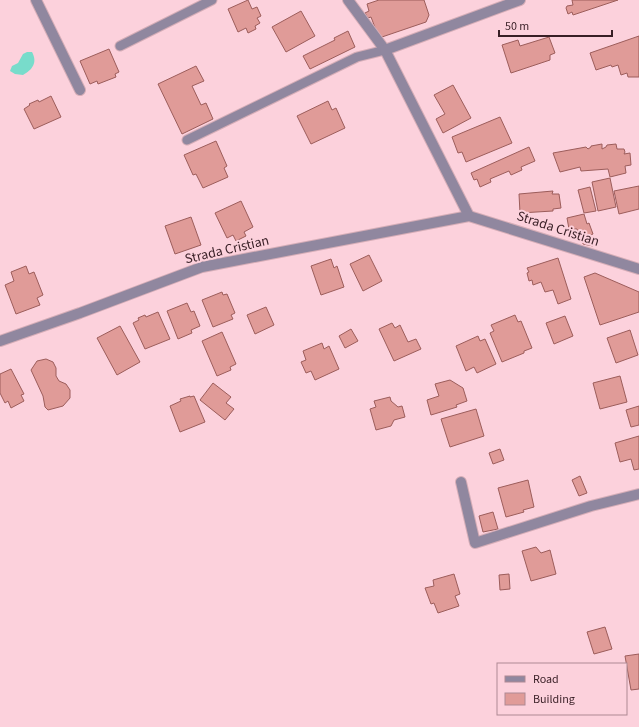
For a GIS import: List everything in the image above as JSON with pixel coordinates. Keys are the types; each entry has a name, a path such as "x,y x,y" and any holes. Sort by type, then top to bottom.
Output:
{"street":[{"path":"36,0 80,90"},
{"path":"348,0 386,50 469,216"},
{"path":"386,50 520,0"},
{"name":"Strada Cristian","path":"0,341 80,313 202,267 469,216 639,269"},
{"path":"461,482 475,543 591,506 639,494"}],"lane":[{"path":"120,46 212,0"},
{"path":"187,140 357,57 386,50"}],"shaded area":[{"path":"32,52 34,56 33,66 29,71 23,75 15,74 10,71 12,66 18,63 23,54"}],"building":[{"path":"248,0 252,9 257,7 261,16 257,18 260,23 255,26 256,29 248,33 246,28 238,32 228,9"},
{"path":"379,0 424,0 429,15 426,22 379,38 371,17 368,18 365,13 369,11 367,4"},
{"path":"572,0 618,0 573,15 572,12 568,14 566,8 567,6 573,5"},
{"path":"301,11 315,36 286,52 272,27"},
{"path":"348,31 355,47 310,69 303,56 335,40 334,38"},
{"path":"639,36 639,77 628,77 627,73 621,75 618,65 612,67 611,65 596,70 590,53"},
{"path":"549,37 555,53 550,55 550,60 511,73 502,45 518,40 520,46"},
{"path":"109,49 119,72 115,74 116,77 98,84 97,81 90,84 80,61"},
{"path":"196,66 204,81 192,86 201,105 206,103 213,119 182,134 158,84"},
{"path":"453,85 471,118 443,133 436,119 445,114 434,95"},
{"path":"51,96 61,117 34,129 24,109 30,105 29,104 38,100 39,102"},
{"path":"328,101 332,110 336,108 345,128 311,144 297,116"},
{"path":"500,117 512,143 466,162 462,152 458,153 452,137"},
{"path":"216,141 227,166 224,168 228,177 203,188 196,174 193,175 184,155"},
{"path":"602,144 602,149 607,145 616,144 617,149 624,149 624,154 630,153 631,165 625,166 626,173 610,177 608,169 581,171 580,167 560,172 553,153 586,147 588,149 591,146"},
{"path":"529,147 535,161 521,167 522,170 511,175 509,171 490,179 491,182 480,187 477,179 474,180 471,173"},
{"path":"610,178 616,207 598,211 592,182"},
{"path":"639,186 639,209 619,214 614,191"},
{"path":"590,187 596,211 584,213 578,190"},
{"path":"553,191 552,194 559,194 561,208 553,209 553,211 520,213 519,194"},
{"path":"241,201 253,227 244,232 246,236 236,241 233,235 227,238 215,213"},
{"path":"584,214 587,224 589,223 593,234 586,237 595,238 593,246 583,244 577,229 569,229 567,218"},
{"path":"191,217 201,245 175,254 165,226"},
{"path":"369,255 382,281 363,291 350,264"},
{"path":"558,258 571,299 558,304 553,290 545,292 541,282 533,285 532,280 529,281 527,273 529,272 527,268"},
{"path":"331,259 334,268 337,266 344,287 321,295 311,266"},
{"path":"26,266 29,274 34,272 43,295 37,298 40,305 16,314 5,285 14,281 11,272"},
{"path":"595,273 639,292 639,312 600,325 584,277"},
{"path":"222,292 223,295 227,294 235,313 231,315 233,319 213,327 202,300"},
{"path":"187,303 191,312 194,311 200,326 191,330 192,333 178,339 167,311"},
{"path":"266,307 274,325 255,334 247,315"},
{"path":"158,312 170,339 145,349 133,323 139,320 138,318 145,315 146,317"},
{"path":"515,315 518,322 521,321 532,348 502,362 490,333 494,331 491,325"},
{"path":"565,316 573,336 554,344 546,323"},
{"path":"392,323 395,328 400,325 408,342 416,339 421,349 394,361 379,329"},
{"path":"120,326 140,362 117,375 97,338"},
{"path":"351,329 358,341 345,348 339,336"},
{"path":"630,330 638,355 616,363 607,338"},
{"path":"222,332 236,364 230,367 231,370 217,376 202,341"},
{"path":"478,336 480,341 485,339 496,364 477,373 474,367 466,371 456,346"},
{"path":"322,343 324,349 329,346 339,369 315,380 311,371 306,373 301,362 306,360 303,351"},
{"path":"46,359 53,362 56,368 56,376 59,381 66,384 70,390 70,398 63,406 48,410 45,407 43,396 31,370 37,361"},
{"path":"11,369 24,394 21,395 24,401 11,408 8,401 5,403 0,393 0,374"},
{"path":"620,376 627,402 600,409 593,383"},
{"path":"450,380 463,388 467,401 456,405 457,407 431,415 427,400 439,396 435,384"},
{"path":"213,383 231,397 226,403 234,409 225,420 200,400"},
{"path":"194,396 205,422 180,432 170,406 181,401 180,399"},
{"path":"390,397 391,401 398,407 402,406 405,417 394,420 391,426 376,430 370,409 376,407 374,401"},
{"path":"639,406 639,425 631,427 626,410"},
{"path":"476,409 484,436 450,447 441,419"},
{"path":"639,436 639,469 634,470 631,459 620,462 615,443"},
{"path":"500,449 504,460 493,464 489,453"},
{"path":"580,476 587,493 579,496 572,480"},
{"path":"528,480 534,507 523,510 524,512 506,517 498,488"},
{"path":"493,512 498,529 483,532 479,516"},
{"path":"536,547 541,553 550,550 556,574 531,581 522,551"},
{"path":"454,574 460,594 455,596 459,606 438,613 434,603 431,604 425,588 434,586 433,580"},
{"path":"509,574 510,589 500,590 499,575"},
{"path":"605,627 612,649 594,654 587,632"},
{"path":"639,654 639,689 631,690 625,656"}]}
